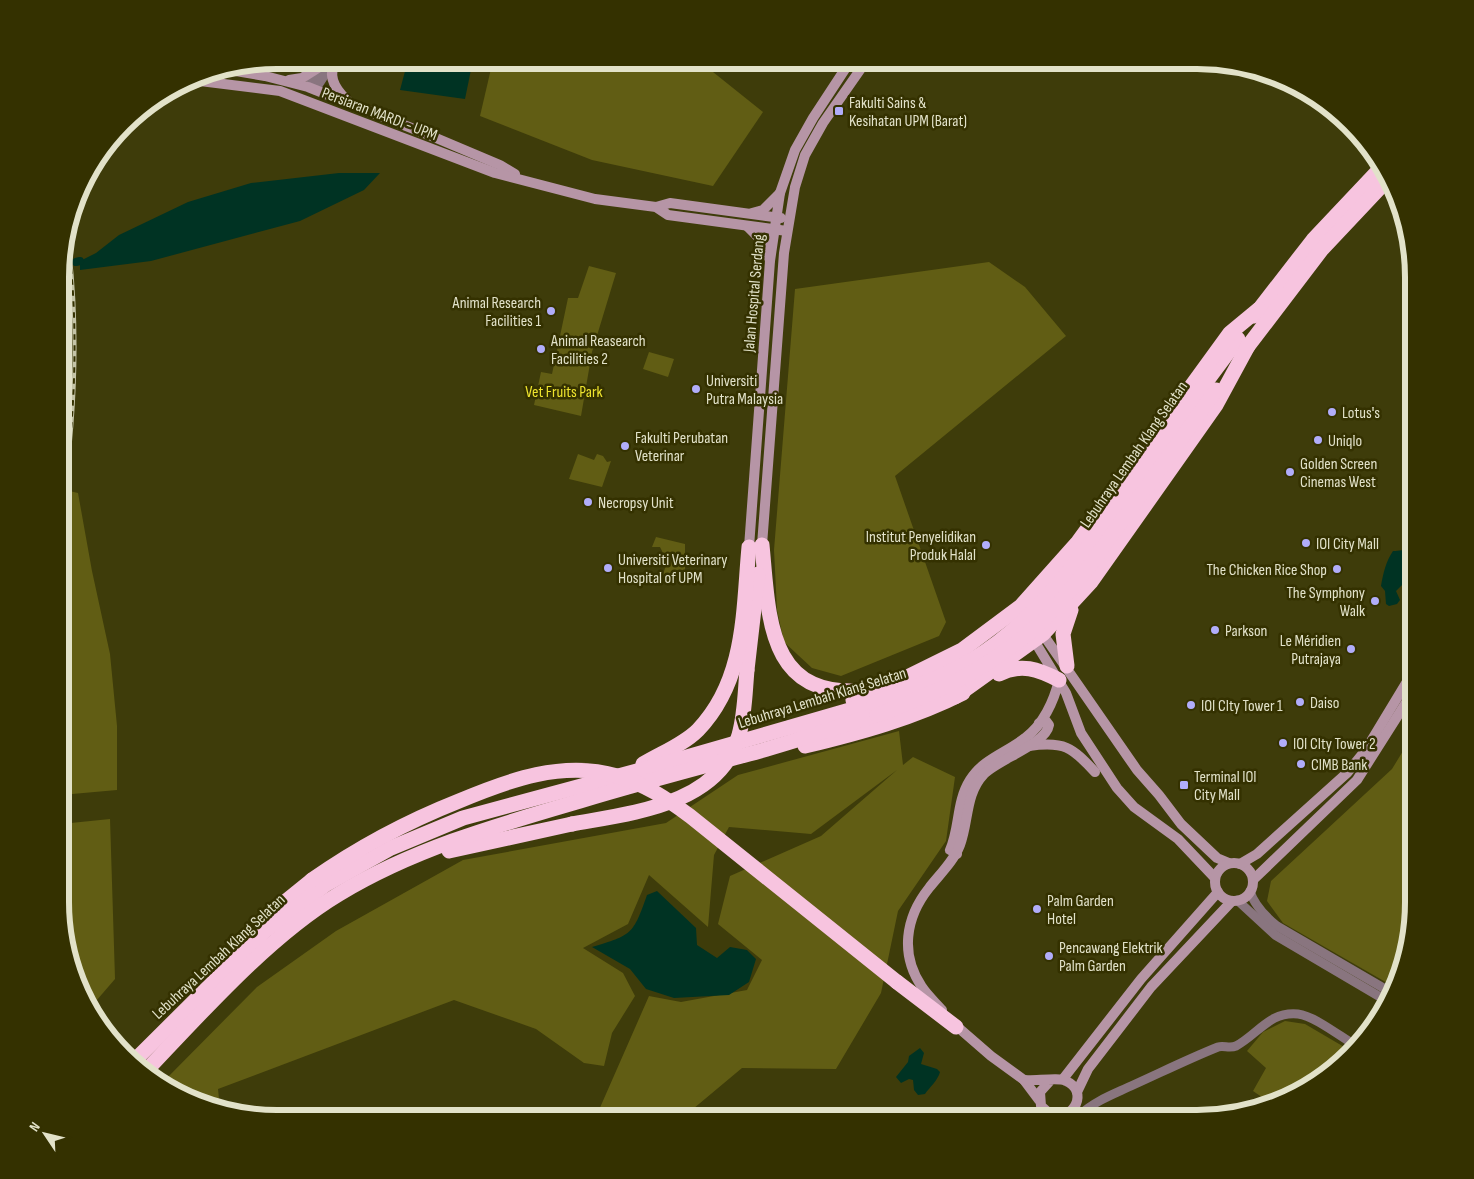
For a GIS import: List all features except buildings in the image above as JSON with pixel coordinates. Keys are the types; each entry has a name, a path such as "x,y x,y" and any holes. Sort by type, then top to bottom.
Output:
{"highway":[{"name":"Lebuhraya Lembah Klang Selatan","path":"138,1057 266,930 325,885 391,848 463,818 627,774 806,721 876,709 930,696 979,669 1016,644 1049,614 1088,568 1211,386 1260,309 1312,240 1377,172"},
{"name":"Lebuhraya Lembah Klang Selatan","path":"1211,386 1248,346 1322,249 1383,184"},
{"path":"806,721 828,709 885,688 962,650 1017,609 1078,542 1230,333 1260,309"},
{"path":"955,697 1039,637 1106,563 1216,405 1248,346"},
{"path":"409,859 661,806 693,791 719,771 732,753 739,736 747,670 755,546"},
{"path":"755,546 772,631 780,651 790,667 810,683 827,690 852,692 885,688"},
{"path":"627,774 680,744 697,730 716,708 730,681 740,647 755,546"},
{"path":"1067,666 1063,634 1068,616 1077,597"},
{"path":"751,754 785,751 898,720 955,697 1017,667 1038,670 1059,680"},
{"name":"Lebuhraya Lembah Klang Selatan","path":"150,1067 236,979 310,914 338,894 409,859 478,831 683,771 751,754 876,709"},
{"path":"144,1051 179,1002 255,926 348,854 393,829 501,783 537,774 560,771 616,776 657,792 690,816 956,1027"}],"street":[{"path":"284,81 302,78 315,69"},
{"path":"318,105 311,89 320,69"},
{"path":"293,96 311,89 328,69"},
{"path":"332,69 332,80 338,91 352,104"},
{"name":"Jalan Hospital Serdang","path":"755,546 770,261 775,218 780,193 795,150 813,118 845,69"},
{"name":"Jalan Hospital Serdang","path":"755,546 787,231 795,187 805,154 823,123 860,69"},
{"name":"Persiaran MARDI - UPM","path":"241,72 284,81 352,104 500,165 525,180"},
{"name":"Persiaran MARDI - UPM","path":"206,82 263,88 293,96 495,173 596,199 656,207 670,203 789,219"},
{"path":"749,214 763,210 780,193"},
{"name":"Persiaran MARDI - UPM","path":"656,207 668,215 787,231"},
{"path":"747,226 762,241 770,261"},
{"path":"1017,609 1039,637 1067,666 1138,770 1181,824 1217,858 1229,863 1240,864 1249,870 1253,880"},
{"path":"1039,637 1066,692 1081,733 1098,769"},
{"path":"1046,1110 1024,1080 956,1027 922,988 914,973 907,946 908,931 918,905 961,843 969,801 978,780 993,761 1025,738 1039,723 1052,701 1059,680"},
{"path":"1240,864 1263,848 1347,772 1364,751 1405,685"},
{"path":"1386,990 1277,926 1266,916 1252,898 1250,891 1253,880 1358,780 1405,704"},
{"path":"993,761 1036,741 1049,727 1046,720 1039,723"},
{"path":"1036,741 1058,738 1072,741 1134,807 1178,839 1215,878 1218,892 1234,901 1275,935 1382,998"},
{"path":"1026,747 1063,744 1098,769"},
{"path":"1215,878 1220,869 1229,863"},
{"path":"1078,1110 1077,1092 1081,1080 1151,987 1186,948 1234,901 1250,891"},
{"path":"1063,1079 1141,979 1218,892"},
{"path":"1082,1110 1221,1046 1231,1048 1244,1042 1265,1023 1281,1014 1300,1014 1350,1043"},
{"path":"1024,1080 1050,1081 1063,1079 1072,1084 1077,1092"},
{"path":"1039,1110 1041,1104 1040,1092 1050,1081"}],"green space":[{"path":"491,69 709,69 763,112 713,186 592,160 480,116"},
{"path":"989,262 1025,287 1066,336 895,476 946,622 939,636 841,676 812,668 784,642 777,610 774,550 795,289"},
{"name":"Vet Fruits Park","path":"589,266 616,273 592,352 581,416 534,405 541,372 552,374 568,298 578,298"},
{"path":"649,352 674,359 668,377 643,369"},
{"path":"578,454 594,460 597,454 603,456 607,462 611,461 602,487 569,479"},
{"path":"69,491 78,493 110,654 117,726 117,790 69,794"},
{"path":"656,537 685,544 685,571 669,585 671,578 663,575 667,561 660,547 652,547"},
{"path":"899,731 903,765 913,757 955,777 946,841 898,911 881,993 836,1069 742,1068 692,1110 599,1110 649,996 681,1002 747,990 762,960 718,924 730,876 821,836 897,770 811,834 729,827 714,855 708,927 649,875 628,924 583,948 623,973 635,996 612,1033 604,1066 584,1063 536,1029 454,1000 218,1089 219,1102 185,1089 167,1078 257,987 336,931 463,860 666,823 738,775"},
{"path":"1405,748 1405,916 1398,956 1388,984 1283,923 1267,901 1271,881 1392,769"},
{"path":"110,819 115,979 95,1002 76,956 69,916 69,823"},
{"path":"1285,1021 1305,1024 1345,1048 1313,1075 1289,1089 1264,1099 1253,1091 1266,1068 1247,1051 1263,1032"}],"shaded area":[{"path":"406,69 471,69 465,99 400,90"},
{"path":"339,173 380,173 364,190 300,221 151,261 80,270 80,261 96,253 119,235 188,202 251,183"},
{"path":"1405,549 1405,582 1396,591 1400,600 1397,604 1389,606 1386,604 1385,591 1381,586 1385,568 1393,551"},
{"path":"657,891 696,928 697,945 717,958 730,947 747,950 756,959 749,982 729,995 674,998 646,989 630,969 592,947 616,939 629,932 638,918 647,895"},
{"path":"920,1048 924,1053 921,1064 937,1069 940,1072 936,1081 925,1094 918,1095 914,1090 913,1080 909,1079 901,1083 896,1077 908,1062 909,1056"}],"waterway":[{"path":"76,262 80,261"}],"railway":[{"path":"69,454 75,339 70,258"}],"place":[{"name":"Fakulti Sains & Kesihatan UPM (Barat)","path":"839,111"},
{"name":"Animal Research Facilities 1","path":"551,311"},
{"name":"Animal Reasearch Facilities 2","path":"541,349"},
{"name":"Universiti Putra Malaysia","path":"696,389"},
{"name":"Lotus's","path":"1332,412"},
{"name":"Uniqlo","path":"1318,440"},
{"name":"Fakulti Perubatan Veterinar","path":"625,446"},
{"name":"Golden Screen Cinemas West","path":"1290,472"},
{"name":"Necropsy Unit","path":"588,502"},
{"name":"IOI City Mall","path":"1306,543"},
{"name":"Institut Penyelidikan Produk Halal","path":"986,545"},
{"name":"Universiti Veterinary Hospital of UPM","path":"608,568"},
{"name":"The Chicken Rice Shop","path":"1337,569"},
{"name":"The Symphony Walk","path":"1375,601"},
{"name":"Parkson","path":"1215,630"},
{"name":"Le Méridien Putrajaya","path":"1351,649"},
{"name":"Daiso","path":"1300,702"},
{"name":"IOI CIty Tower 1","path":"1191,705"},
{"name":"IOI CIty Tower 2","path":"1283,743"},
{"name":"CIMB Bank","path":"1301,764"},
{"name":"Terminal IOI City Mall","path":"1184,785"},
{"name":"Palm Garden Hotel","path":"1037,909"},
{"name":"Pencawang Elektrik Palm Garden","path":"1049,956"}]}
